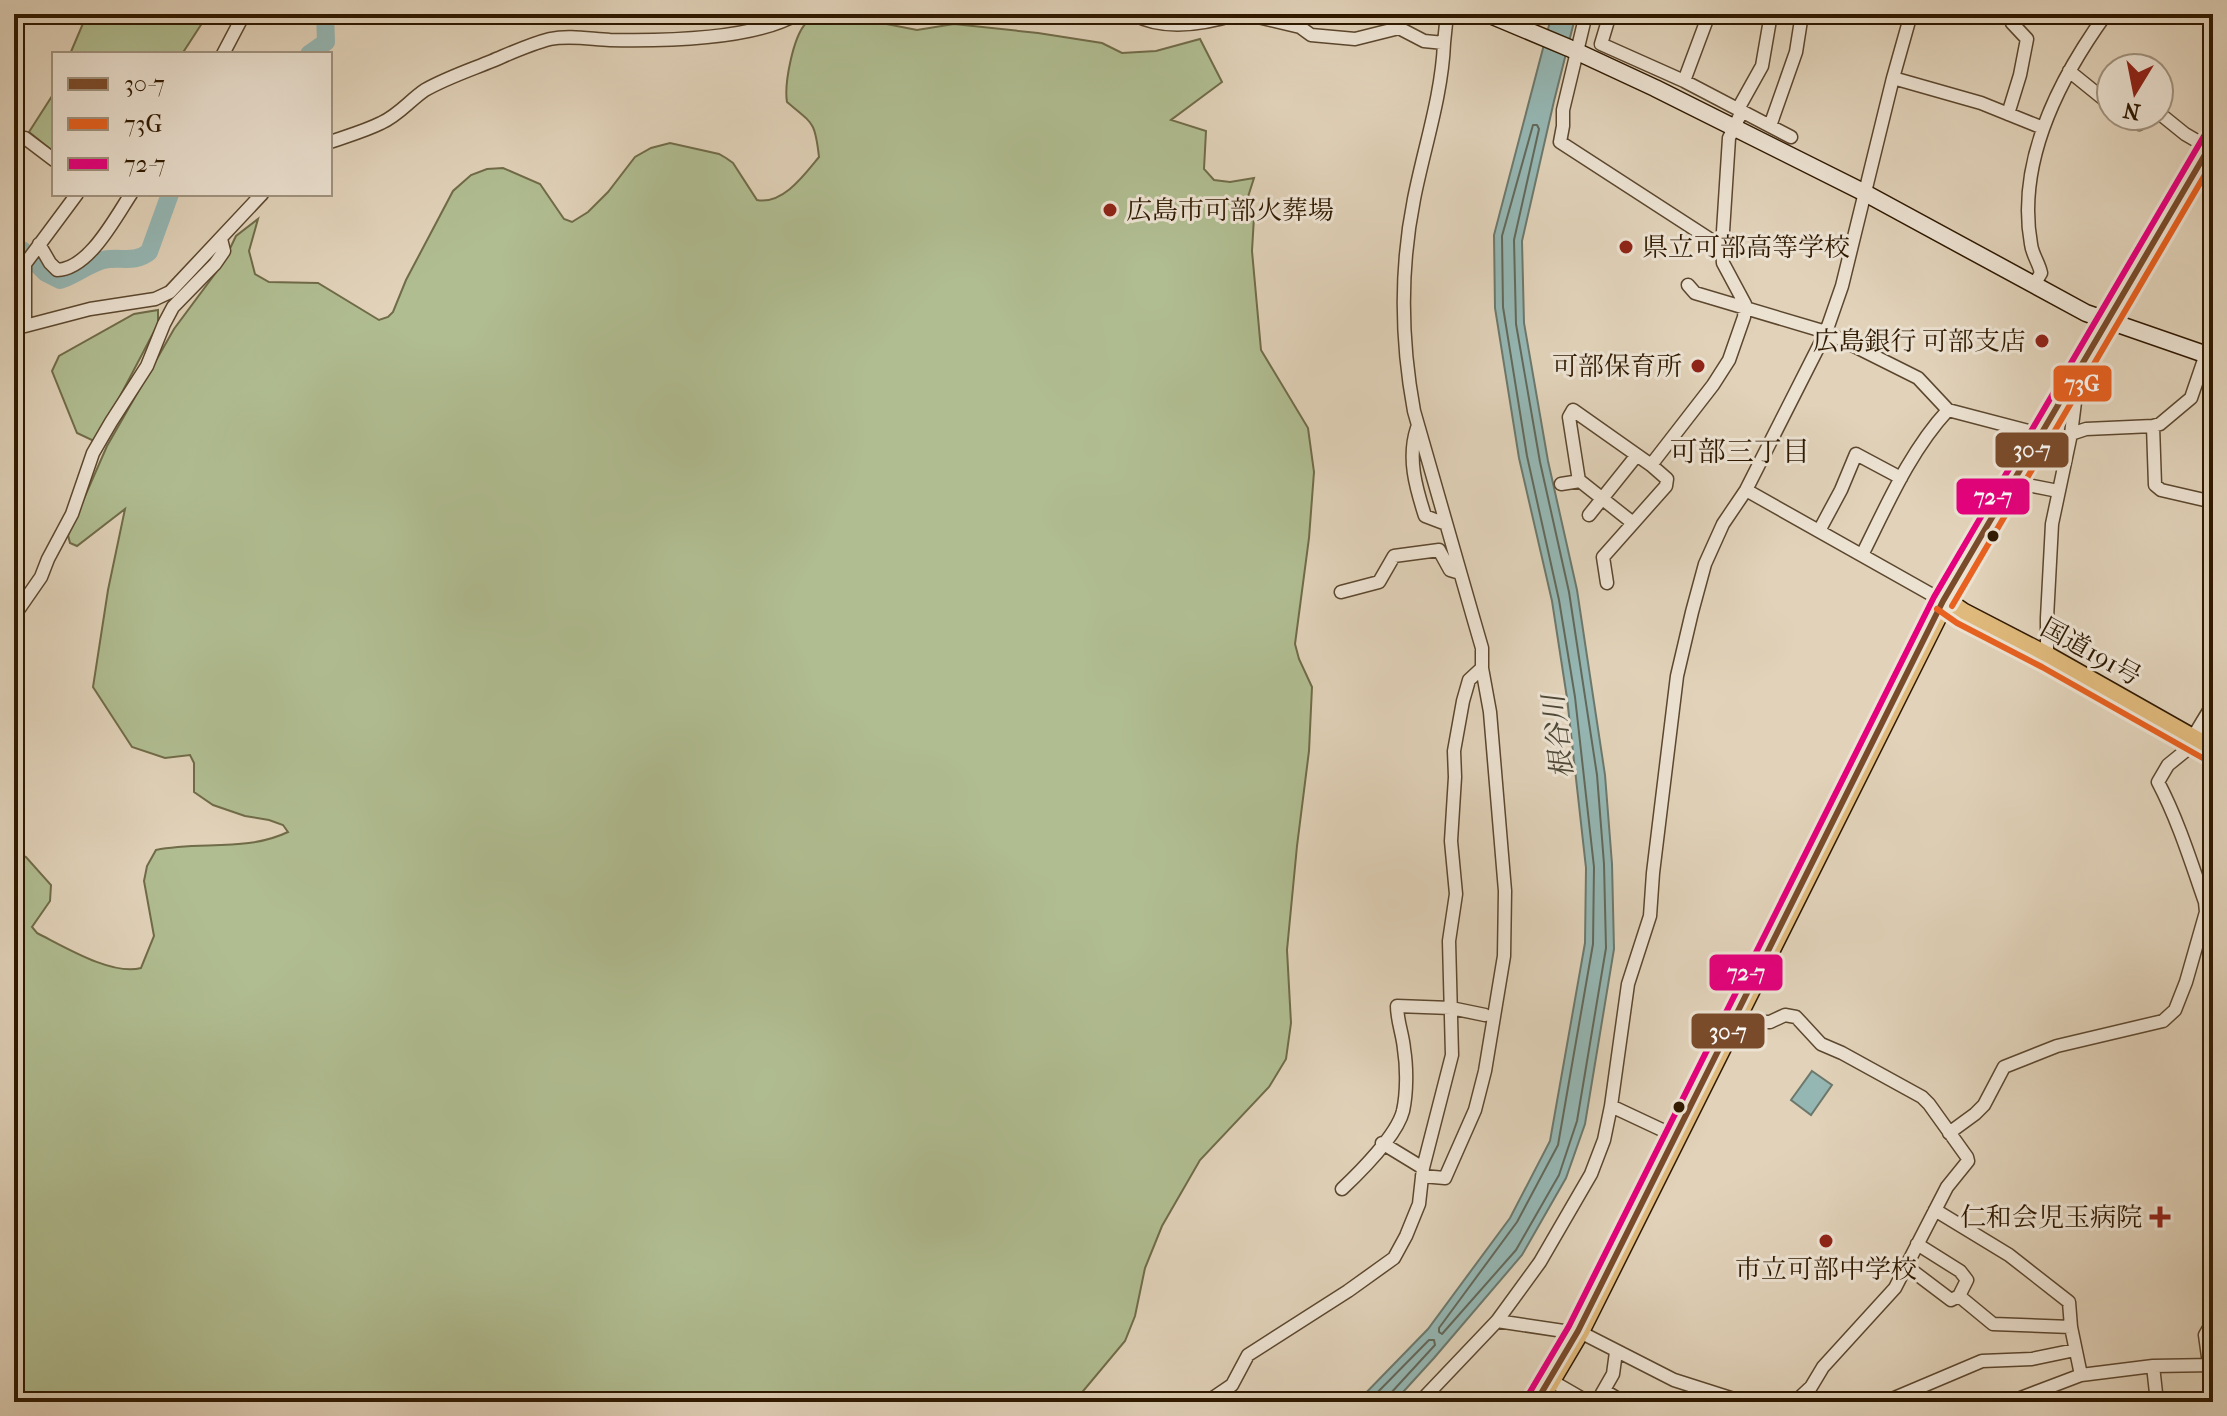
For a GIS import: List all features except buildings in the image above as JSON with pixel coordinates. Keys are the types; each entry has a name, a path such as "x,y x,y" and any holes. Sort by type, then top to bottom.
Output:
{"highway":[{"path":"1536,1402 1577,1332 1943,601 2211,144"},
{"name":"国道191号","path":"1943,601 2213,752"}],"street":[{"path":"14,30 21,14"},
{"path":"224,52 244,14"},
{"path":"332,141 382,123 428,89 548,39 672,39 728,34 761,27 797,14"},
{"path":"1133,14 1146,21 1172,24 1222,19 1237,14"},
{"path":"1245,14 1300,20 1311,35 1355,39 1399,28 1424,41 1444,43"},
{"path":"1399,28 1402,14"},
{"path":"1382,1143 1423,1172 1445,1178 1475,1110 1485,1071 1504,956 1505,891 1482,648 1418,426 1408,377 1404,316 1404,271 1414,201 1438,86 1447,14"},
{"path":"1488,14 1573,50 1733,127 1865,193 2086,313 2209,356 2191,398 2160,424 2086,429 2071,434"},
{"path":"1586,14 1573,50 1560,142 1722,247"},
{"path":"1610,14 1601,44 1684,81 1791,137"},
{"path":"1684,81 1709,14"},
{"path":"1651,465 1729,360 1744,317 1745,304 1723,263 1729,138 1762,66 1771,14"},
{"path":"1770,126 1796,52 1802,14"},
{"path":"1420,1402 1497,1321 1540,1262 1591,1174 1604,1140 1628,984 1653,897 1653,873 1677,676 1705,564 1723,524 1746,490 1826,332 1842,286 1911,14"},
{"path":"2008,114 2027,39 2012,23 2010,14"},
{"path":"2034,285 2041,273 2031,247 2028,214 2037,142 2069,71 2106,14"},
{"path":"2069,71 2095,92"},
{"path":"1893,78 1981,103 2043,128"},
{"path":"2175,126 2185,134 2211,144"},
{"path":"14,139 25,138 52,158"},
{"path":"75,196 25,264 25,326 90,309 155,299 176,286 260,196"},
{"path":"33,252 57,270 65,269 89,255 130,196"},
{"path":"14,616 41,577 72,514 93,453 147,366 173,307 215,264 224,251 221,239"},
{"path":"1688,285 1695,293 1826,332 1918,378 1948,410 2040,434"},
{"path":"2047,658 2052,524 2075,402 2065,392"},
{"path":"1607,583 1603,557 1666,486 1667,479 1573,410 1569,417 1579,481 1633,523"},
{"path":"1862,555 1901,478 1933,426 1948,410"},
{"path":"2153,426 2155,485 2161,490 2213,502"},
{"path":"1819,531 1856,454 1901,478"},
{"path":"1589,515 1637,455"},
{"path":"2014,479 2058,491"},
{"path":"1561,484 1579,481"},
{"path":"1746,490 1943,601"},
{"path":"1341,592 1379,582 1394,556 1439,550 1450,570 1460,573"},
{"path":"1207,1402 1232,1385 1248,1355 1394,1258 1419,1204 1423,1172 1452,1055 1449,941 1456,894 1451,841 1454,751 1469,680 1482,668"},
{"path":"1463,701 1478,704"},
{"path":"1949,1133 1984,1105 2004,1067 2057,1046 2163,1021 2175,1010 2206,912 2184,842 2158,782 2168,765 2184,752 2213,704"},
{"path":"1342,1189 1368,1163 1402,1112 1404,1049 1397,1006 1451,1008 1485,1015"},
{"path":"1734,1018 1748,1022 1770,1022 1785,1015 1796,1017 1821,1044 1922,1097 1968,1161 1947,1187 1895,1288 1795,1402"},
{"path":"1611,1106 1675,1136"},
{"path":"1935,1210 2009,1255 2069,1302 2081,1375"},
{"path":"1906,1266 1951,1300 1959,1296 1967,1280 1960,1271 1917,1244"},
{"path":"1959,1296 1993,1324 2071,1327"},
{"path":"1497,1321 1577,1332 1674,1380 1743,1402"},
{"path":"2010,1402 2081,1375 2153,1366 2211,1365 2205,1335 2213,1321"},
{"path":"1885,1402 1982,1361 2032,1359 2075,1350"},
{"path":"1616,1352 1613,1374 1601,1396 1623,1402"},
{"path":"2153,1366 2157,1402"},
{"path":"1550,1380 1588,1402"}],"green space":[{"path":"87,14 208,14 183,52 71,52"},
{"path":"817,16 861,19 917,30 954,24 1038,33 1102,43 1122,53 1156,51 1200,39 1222,82 1171,120 1206,131 1204,169 1214,180 1230,182 1254,178 1246,203 1254,217 1252,251 1261,350 1308,428 1314,472 1295,644 1312,687 1309,751 1287,950 1291,1023 1286,1059 1269,1087 1200,1160 1162,1226 1145,1268 1135,1316 1125,1341 1074,1402 14,1402 14,851 26,857 51,885 50,901 32,927 37,933 102,964 129,969 141,968 154,936 144,881 147,866 156,850 256,842 288,832 283,825 213,805 194,792 194,763 190,755 165,758 132,747 93,687 125,509 77,546 70,543 68,535 107,446 174,329 223,263 236,236 258,219 249,251 255,274 269,282 318,283 379,320 388,317 453,191 471,175 487,169 503,168 540,184 564,219 572,222 588,212 608,192 635,157 651,148 670,143 719,154 733,163 757,200 776,198 792,187 819,157 811,124 787,102 786,94 790,61 797,39 806,23"},
{"path":"52,96 52,150 29,132"},
{"path":"158,310 158,324 96,442 77,433 52,371 59,356 134,314"},
{"path":"14,524 24,538 22,568 14,570"}],"water":[{"path":"1552,14 1576,14 1522,241 1524,323 1548,461 1577,590 1605,775 1614,949 1585,1124 1566,1178 1522,1255 1394,1402 1357,1402 1428,1329 1510,1218 1550,1141 1585,943 1586,868 1567,698 1552,601 1519,458 1495,308 1494,235"},
{"path":"1812,1071 1832,1085 1811,1115 1791,1100"}],"waterway":[{"path":"312,52 326,42 325,14"},
{"path":"14,250 22,250 46,273 60,280 103,260 138,258 149,252 169,196"}],"transit line":[{"name":"72-7","path":"1527,1397 1569,1326 1934,597 2204,136"},
{"name":"30-7","path":"1536,1402 1578,1331 1943,601 2213,141"},
{"name":"73G","path":"1952,606 2213,161"},
{"name":"73G","path":"1937,609 1957,623 2208,761"}],"place":[{"name":"広島市可部火葬場","path":"1110,210"},
{"name":"県立可部高等学校","path":"1626,247"},
{"name":"広島銀行 可部支店","path":"2042,341"},
{"name":"可部保育所","path":"1698,366"},
{"name":"仁和会児玉病院","path":"2160,1217"},
{"name":"市立可部中学校","path":"1826,1241"}],"district":[{"name":"可部三丁目","path":"1740,451"}],"water label":[{"name":"根谷川","path":"1558,737"}]}
